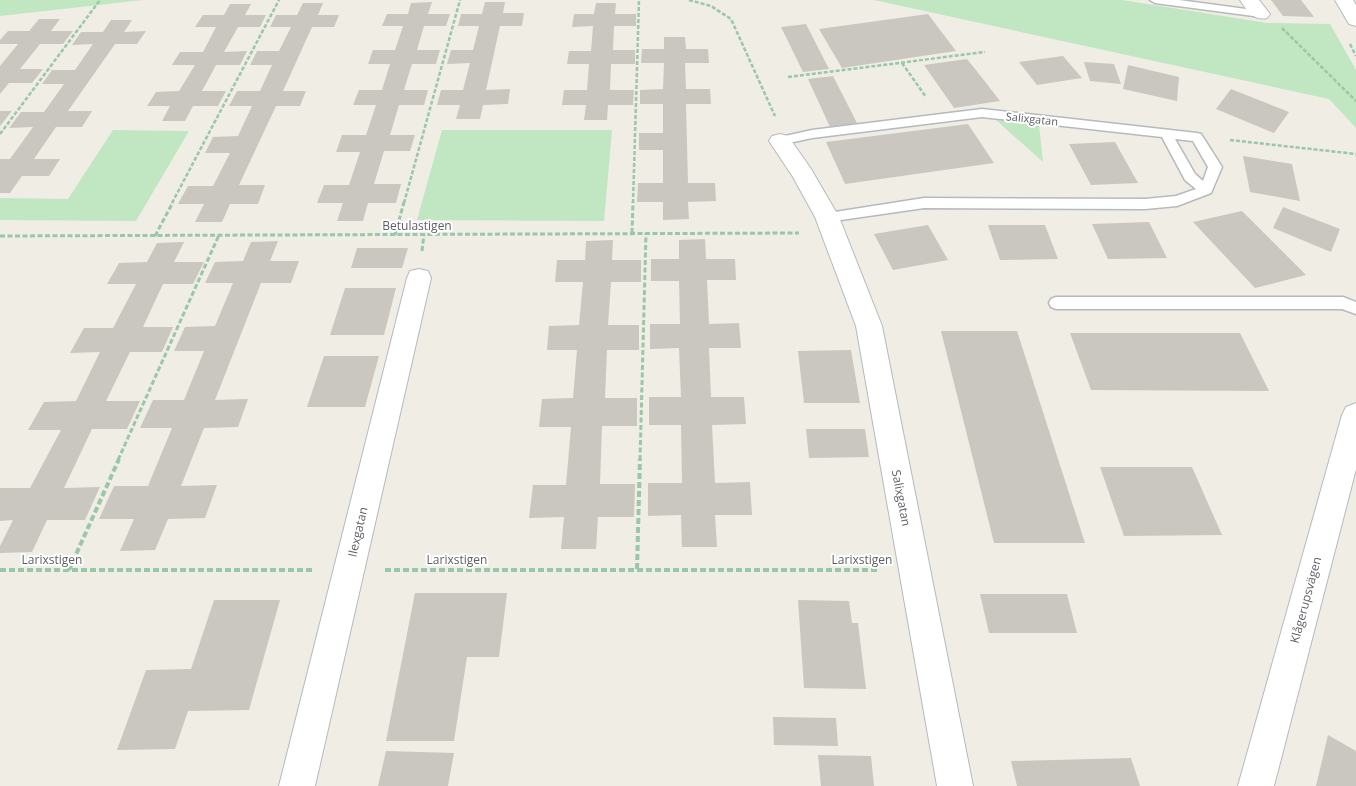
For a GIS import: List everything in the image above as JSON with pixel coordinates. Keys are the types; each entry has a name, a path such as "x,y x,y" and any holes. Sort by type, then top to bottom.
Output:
{"street":[{"path":"1344,0 1356,20"},
{"name":"Salixgatan","path":"780,141 803,174 831,225 869,326 955,786"},
{"name":"Ilexgatan","path":"297,786 419,278"},
{"name":"Klågerupsvägen","path":"1256,786 1356,415"}],"lane":[{"path":"1155,0 1255,7"},
{"name":"Salixgatan","path":"780,141 812,134 982,113 1197,137"},
{"path":"1166,134 1190,177 1206,190"},
{"path":"831,225 924,203 1145,204 1177,201 1206,190 1215,167 1197,137"},
{"path":"1056,303 1343,303 1356,308"}],"path":[{"path":"0,134 100,0"},
{"path":"155,236 279,0"},
{"path":"395,234 460,0"},
{"path":"632,233 639,0"},
{"path":"688,0 711,6 732,19 775,114 780,141"},
{"path":"1255,7 1282,29 1356,101"},
{"path":"788,78 985,52"},
{"path":"902,63 940,118"},
{"path":"1197,137 1356,154"},
{"name":"Betulastigen","path":"0,236 646,233 831,225"},
{"path":"637,569 646,233"},
{"path":"70,570 219,235"},
{"name":"Larixstigen","path":"0,570 915,570"}],"green space":[{"path":"0,0 143,0 0,16"},
{"path":"874,0 1122,0 1267,23 1330,24 1356,70 1356,128 1329,99"},
{"path":"996,120 1039,125 1043,162"},
{"path":"113,130 189,131 136,221 0,220 0,198 68,199"},
{"path":"442,130 612,130 604,221 417,220"}],"building":[{"path":"1271,0 1301,0 1314,17 1283,16"},
{"path":"432,2 428,14 450,14 446,26 424,26 417,50 440,50 436,64 412,64 404,90 428,90 424,105 399,105 390,135 415,135 410,151 384,151 374,184 401,184 396,203 368,203 363,221 337,221 343,203 317,203 324,185 349,185 360,152 336,152 342,135 366,135 376,105 353,105 359,90 382,90 390,64 368,64 373,50 395,50 403,26 382,26 387,14 408,14 411,3"},
{"path":"485,2 505,2 503,13 524,13 522,26 500,26 486,90 510,89 508,104 483,105 480,119 456,119 460,105 437,105 441,90 463,90 470,63 447,64 451,50 473,50 479,26 458,26 461,14 482,14"},
{"path":"303,3 323,3 318,15 339,15 334,27 312,27 283,91 306,91 300,106 276,106 239,185 265,185 258,204 230,204 222,222 195,222 204,204 178,204 188,186 213,186 230,153 205,153 213,137 238,136 252,106 229,106 237,91 260,91 272,65 250,65 257,51 279,51 291,27 270,27 276,15 297,15"},
{"path":"596,3 616,3 615,14 636,14 636,26 614,26 613,50 635,50 635,64 611,64 610,90 634,90 633,105 608,105 607,120 584,120 586,105 562,105 564,90 587,90 589,64 567,64 569,51 591,51 593,26 572,27 574,14 594,14"},
{"path":"230,4 251,4 245,15 266,15 260,27 238,27 224,52 247,51 240,65 216,65 202,91 226,91 218,106 193,106 185,121 162,121 170,106 147,106 156,92 179,91 195,65 172,65 180,52 203,52 216,27 195,27 203,15 224,15"},
{"path":"928,14 956,51 842,68 819,29"},
{"path":"39,19 60,19 51,31 73,31 63,44 40,44 20,69 43,69 32,83 9,83 0,94 0,66 18,44 0,44 0,40 8,31 29,31"},
{"path":"111,20 132,20 124,32 146,31 137,44 115,44 68,111 92,111 82,127 56,127 34,159 60,159 49,176 22,176 10,193 0,193 0,159 10,159 33,127 9,128 21,112 44,112 64,84 42,84 52,70 75,70 93,44 72,45 81,32 103,32"},
{"path":"806,24 829,69 803,72 781,27"},
{"path":"664,37 685,37 686,49 708,49 709,63 685,63 686,89 710,89 711,104 686,104 688,183 715,183 716,201 688,202 689,219 663,220 663,202 637,202 638,183 663,183 663,150 639,150 639,133 663,133 663,104 640,104 640,90 663,89 664,63 641,63 642,49 664,49"},
{"path":"1063,56 1082,78 1037,85 1019,62"},
{"path":"967,59 1000,101 954,108 924,65"},
{"path":"1084,62 1114,64 1121,84 1090,81"},
{"path":"1128,65 1179,77 1177,101 1123,89"},
{"path":"833,76 857,123 830,127 808,79"},
{"path":"1231,89 1289,112 1274,133 1216,109"},
{"path":"0,111 12,111 0,126"},
{"path":"968,124 994,163 845,184 826,142"},
{"path":"1115,142 1138,183 1091,185 1069,144"},
{"path":"1243,156 1292,164 1300,201 1250,192"},
{"path":"1283,207 1340,229 1331,252 1273,228"},
{"path":"1242,211 1306,275 1255,288 1193,222"},
{"path":"1149,222 1167,258 1108,259 1092,224"},
{"path":"928,225 948,260 893,270 874,234"},
{"path":"988,225 1045,225 1058,259 1000,260"},
{"path":"705,239 706,259 735,259 736,280 707,280 709,324 739,323 741,348 709,348 711,397 744,397 746,424 712,425 715,483 750,482 752,515 715,515 717,547 682,547 681,515 648,516 648,483 682,483 681,425 649,425 649,397 681,397 679,348 650,349 650,324 680,324 679,281 651,281 651,259 679,259 679,240"},
{"path":"613,240 612,260 641,260 641,282 611,282 608,325 639,325 639,350 607,350 605,398 637,398 637,426 602,426 600,484 635,484 634,517 598,517 596,549 561,549 564,517 529,518 533,485 566,485 571,427 539,427 542,399 573,398 577,350 547,350 549,326 579,325 583,282 555,282 557,260 585,260 586,241"},
{"path":"278,241 270,261 299,261 291,283 261,283 215,400 248,399 238,427 204,428 181,486 217,485 205,518 168,519 155,550 120,551 134,519 99,519 114,486 148,486 172,428 140,428 153,400 184,400 204,351 174,351 185,327 215,326 233,283 205,283 215,262 243,261 251,242"},
{"path":"184,242 174,262 204,262 193,284 163,284 143,327 173,327 162,352 130,352 106,401 140,401 127,429 92,429 64,488 100,487 85,520 47,520 32,552 0,553 0,546 13,520 0,521 0,488 30,488 61,430 28,430 44,402 76,401 100,352 70,353 84,328 113,328 136,284 107,284 119,263 147,262 157,243"},
{"path":"357,248 408,248 402,268 351,268"},
{"path":"345,288 396,288 384,335 330,335"},
{"path":"941,331 1017,331 1085,543 994,543"},
{"path":"1070,333 1240,333 1269,391 1091,390"},
{"path":"851,350 860,403 804,403 798,351"},
{"path":"324,356 379,356 365,407 307,407"},
{"path":"806,429 865,429 869,457 809,458"},
{"path":"1100,467 1192,467 1222,535 1124,536"},
{"path":"415,593 507,593 499,657 467,657 454,741 386,741"},
{"path":"980,594 1067,594 1077,633 989,633"},
{"path":"214,600 280,600 249,710 188,711 175,749 117,750 146,670 191,669"},
{"path":"798,600 849,601 852,623 858,623 866,689 804,688"},
{"path":"773,717 836,718 838,746 774,745"},
{"path":"1328,735 1356,751 1356,786 1316,786"},
{"path":"386,751 454,753 448,786 378,786"},
{"path":"818,755 871,756 874,786 821,786"},
{"path":"1131,758 1140,786 1017,786 1011,761"}]}
